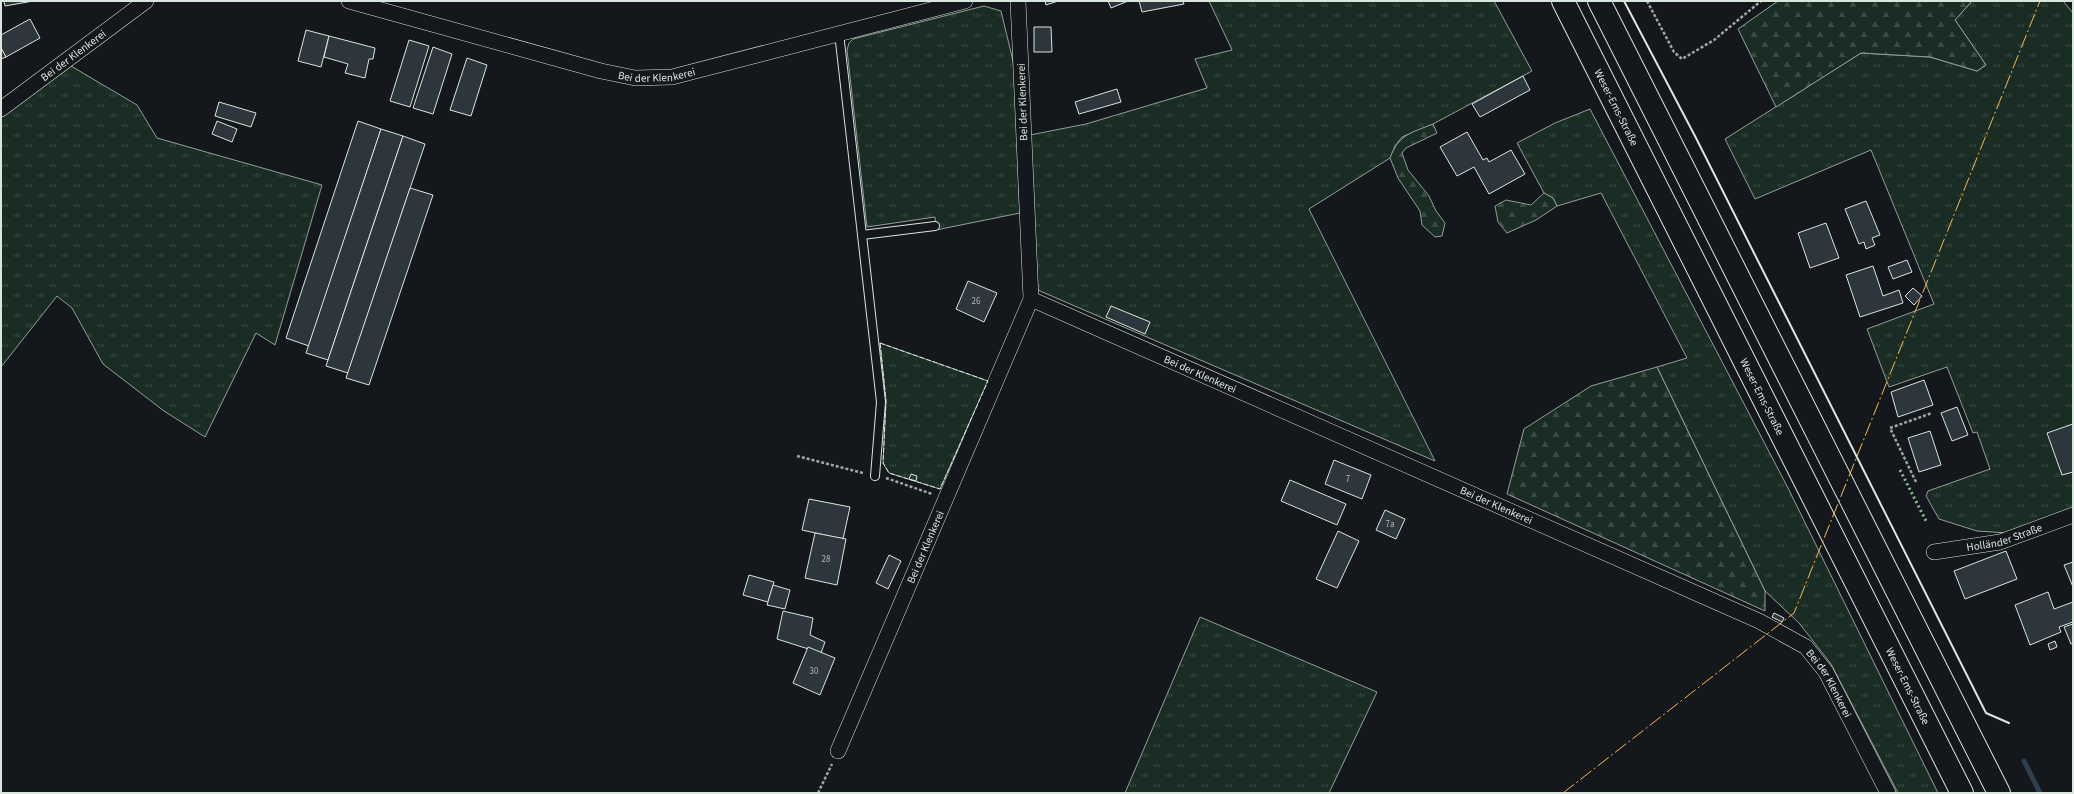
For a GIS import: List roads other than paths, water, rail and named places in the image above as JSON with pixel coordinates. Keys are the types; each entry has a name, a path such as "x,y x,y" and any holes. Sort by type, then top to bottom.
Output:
{"highway":[{"name":"Weser-Ems-Straße","path":"1563,1 1962,793"},
{"path":"1599,1 1999,793"}],"street":[{"name":"Bei der Klenkerei","path":"1,109 146,1"},
{"name":"Bei der Klenkerei","path":"348,1 601,71 635,78 672,77 965,1"},
{"name":"Bei der Klenkerei","path":"838,751 1031,299 1018,1"},
{"name":"Bei der Klenkerei","path":"1031,299 1752,618 1806,647 1826,672 1888,793"},
{"name":"Holländer Straße","path":"1934,552 2000,542 2073,515"}],"lane":[{"path":"838,33 881,402 876,476"},
{"path":"862,235 935,226"}],"waterway":[{"path":"2024,761 2040,793"}]}
